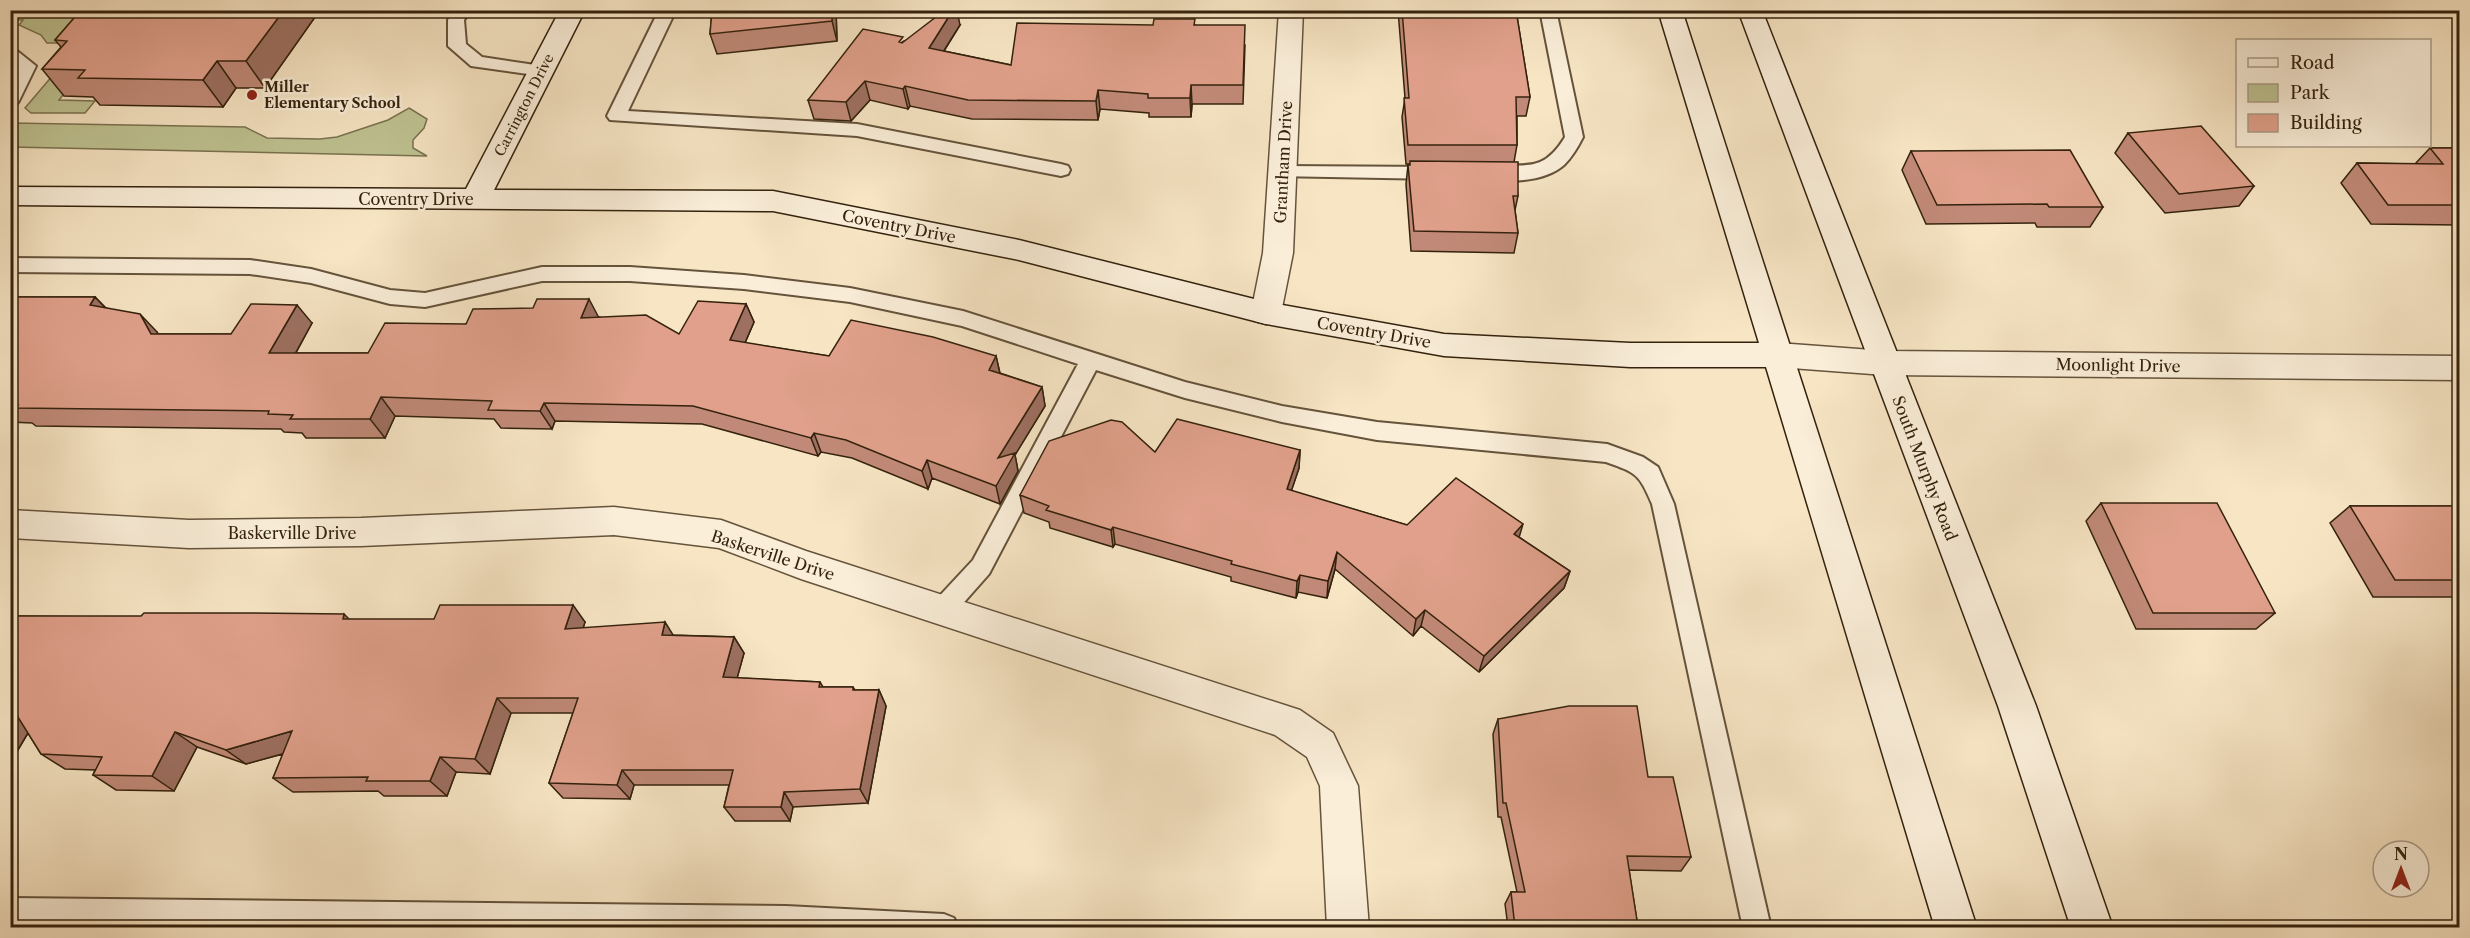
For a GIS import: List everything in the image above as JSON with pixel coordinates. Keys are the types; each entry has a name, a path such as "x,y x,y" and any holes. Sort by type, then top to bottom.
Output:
{"street":[{"name":"Carrington Drive","path":"475,199 573,10"},
{"name":"Grantham Drive","path":"1266,313 1278,253 1292,10"},
{"path":"1670,10 1956,927"},
{"name":"South Murphy Road","path":"1750,10 2017,706 2092,927"},
{"name":"Coventry Drive","path":"10,196 773,201 1020,250 1266,313 1444,345 1630,355 1778,355"},
{"name":"Moonlight Drive","path":"1778,355 1885,363 2460,368"},
{"name":"Baskerville Drive","path":"10,524 189,534 362,532 614,521 721,534 801,564 1287,722 1320,745 1339,786 1348,927"}],"lane":[{"path":"463,10 456,20 457,46 477,62 542,71"},
{"path":"668,10 616,116 858,130 1061,170"},
{"path":"1282,172 1524,173 1550,168 1566,153 1574,137 1548,10"},
{"path":"10,54 27,66 10,101"},
{"path":"10,265 250,267 311,276 390,297 425,300 542,274 630,274 744,282 850,295 963,319 1185,390 1282,414 1377,431 1607,453 1635,463 1650,473 1664,504 1757,927"},
{"path":"942,610 981,567 1091,360"},
{"path":"10,912 786,920 944,927"}],"green space":[{"path":"11,11 130,11 91,43 47,43 41,35 19,25 23,20 11,20"},
{"path":"59,68 82,71 59,100 95,101 85,113 31,113 25,108"},
{"path":"409,108 427,119 424,128 413,140 413,148 427,156 11,147 11,123 245,127 267,138 320,139 337,137 388,120"}],"building":[{"path":"81,10 284,10 246,61 217,61 203,80 78,78 85,70 42,69 67,41 55,40"},
{"path":"712,10 832,10 832,21 710,34"},
{"path":"945,10 953,10 929,48 1011,65 1017,23 1153,25 1154,19 1195,19 1194,25 1245,25 1243,85 1191,85 1190,98 1148,98 1148,94 1098,90 1096,101 968,100 905,86 903,89 865,81 846,102 808,100 863,29 903,37 899,42 902,43"},
{"path":"1402,10 1516,10 1530,97 1516,97 1517,145 1408,145 1404,98 1409,98"},
{"path":"2201,126 2254,186 2179,194 2128,133"},
{"path":"2430,148 2460,148 2460,205 2388,205 2357,163 2443,164"},
{"path":"2070,150 2103,207 2049,207 2047,204 1937,205 1911,151"},
{"path":"1410,161 1518,162 1518,196 1513,196 1518,233 1414,231 1408,165"},
{"path":"10,297 95,297 90,305 140,314 151,334 231,334 251,304 297,305 269,353 368,353 385,323 466,324 473,309 533,308 537,299 589,299 581,318 646,315 679,334 698,301 746,304 730,340 829,356 851,320 933,337 996,356 989,370 1042,387 998,458 1015,453 996,486 927,460 922,471 846,440 814,433 811,438 693,406 544,403 540,411 488,410 492,401 381,397 370,419 290,419 293,415 268,414 269,411 15,408 18,405 10,404"},
{"path":"1177,419 1300,450 1287,489 1407,525 1456,478 1523,524 1514,534 1570,571 1484,656 1425,610 1416,619 1337,552 1328,581 1300,575 1297,581 1231,564 1232,561 1113,527 1111,530 1046,510 1049,506 1020,495 1049,441 1111,420 1122,422 1155,452"},
{"path":"2101,503 2217,503 2275,613 2153,613"},
{"path":"2350,506 2460,506 2460,580 2395,580"},
{"path":"440,605 573,605 565,629 665,622 662,635 734,637 723,677 820,682 819,687 879,690 860,789 784,792 781,807 724,807 733,770 622,770 617,785 549,783 578,698 497,698 475,759 440,757 430,781 366,781 368,777 273,778 292,731 226,750 175,732 152,776 93,775 102,757 41,754 10,707 10,616 254,613 344,614 343,619 434,619"},
{"path":"1569,706 1637,706 1648,777 1673,777 1691,857 1627,856 1638,927 1515,927 1511,892 1525,892 1506,803 1503,803 1498,719"}],"place":[{"name":"Miller Elementary School","path":"252,95"}]}
